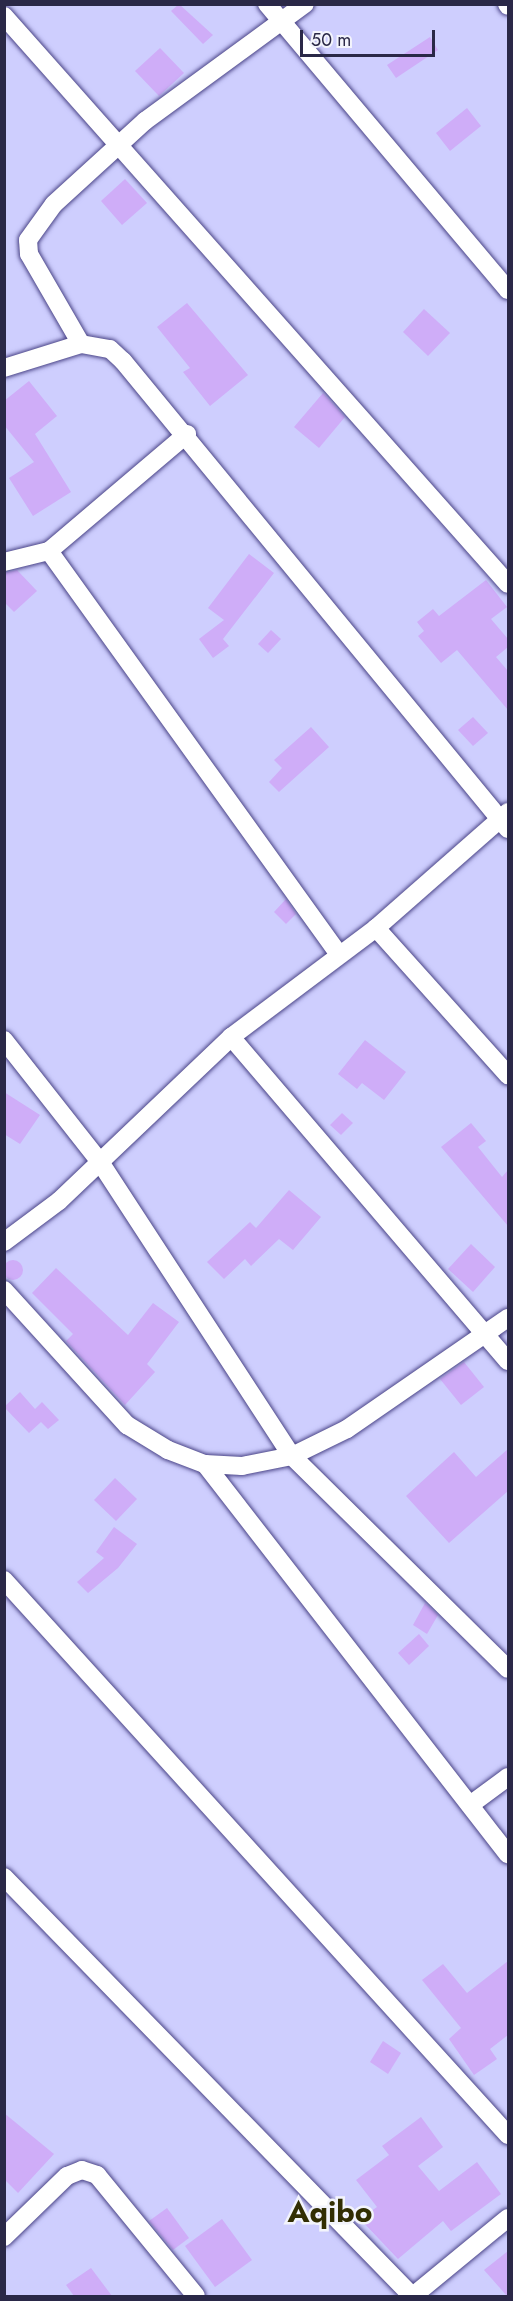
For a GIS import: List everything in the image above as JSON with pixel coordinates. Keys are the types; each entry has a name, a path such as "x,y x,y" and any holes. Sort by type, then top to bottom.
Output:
{"street":[{"path":"267,4 508,290"},
{"path":"81,344 29,254 28,240 54,204 118,146 305,4"},
{"path":"4,16 508,584"},
{"path":"4,368 81,344 110,349 187,434 506,819 376,927 231,1037 100,1162 4,1242"},
{"path":"4,562 49,551 187,434"},
{"path":"49,551 339,954"},
{"path":"376,927 508,1076"},
{"path":"231,1037 508,1361"},
{"path":"4,1040 100,1162 292,1456 508,1669"},
{"path":"4,1290 127,1425 168,1450 205,1464 242,1466 292,1456 347,1429 486,1338 508,1318"},
{"path":"205,1464 508,1854"},
{"path":"4,1580 508,2135"},
{"path":"470,1805 508,1777"},
{"path":"4,1877 413,2296 508,2218"},
{"path":"4,2236 67,2176 82,2170 97,2175 196,2296"}],"building":[{"path":"179,4 213,35 203,44 171,11"},
{"path":"430,37 438,50 396,78 387,65"},
{"path":"160,48 184,73 159,96 135,71"},
{"path":"467,108 481,126 450,151 436,133"},
{"path":"125,179 147,203 122,225 101,201"},
{"path":"187,303 248,375 210,406 183,372 190,368 157,327"},
{"path":"424,309 450,333 428,356 403,332"},
{"path":"29,381 57,416 35,434 71,492 33,516 9,478 34,462 4,425 4,401"},
{"path":"323,393 345,417 319,448 294,427"},
{"path":"249,554 274,573 223,639 229,646 213,658 199,639 224,620 208,608"},
{"path":"17,570 37,591 14,612 4,602 4,573"},
{"path":"486,580 507,607 491,619 508,639 508,647 496,657 508,671 508,710 457,650 441,663 418,636 424,631 417,622 433,609 439,616"},
{"path":"271,630 281,639 268,653 258,644"},
{"path":"473,717 488,733 473,746 458,730"},
{"path":"311,727 329,747 279,792 269,782 282,768 274,760"},
{"path":"286,899 296,914 286,924 274,912"},
{"path":"365,1040 406,1072 384,1100 362,1083 357,1089 338,1074"},
{"path":"4,1092 40,1115 20,1144 4,1134"},
{"path":"342,1113 353,1123 341,1135 330,1125"},
{"path":"471,1123 486,1141 478,1147 502,1177 508,1170 508,1226 441,1147"},
{"path":"289,1190 321,1217 293,1250 279,1239 251,1266 245,1259 224,1279 207,1262 250,1222 256,1228"},
{"path":"471,1244 495,1267 473,1292 448,1269"},
{"path":"9,1260 17,1260 23,1266 23,1274 17,1280 9,1280 3,1274 3,1266"},
{"path":"56,1268 128,1335 153,1303 179,1322 147,1364 155,1372 125,1405 66,1341 73,1334 32,1293"},
{"path":"464,1362 484,1387 461,1405 440,1379"},
{"path":"20,1392 35,1409 42,1402 59,1420 48,1429 41,1422 29,1433 4,1407"},
{"path":"508,1449 508,1491 449,1543 406,1496 454,1452 476,1477"},
{"path":"115,1478 137,1499 116,1521 94,1500"},
{"path":"114,1527 137,1544 118,1568 88,1593 77,1582 104,1558 96,1552"},
{"path":"425,1603 438,1615 427,1634 413,1625"},
{"path":"419,1634 429,1646 409,1665 398,1653"},
{"path":"508,1961 508,2035 490,2049 497,2059 474,2075 449,2039 461,2028 422,1980 443,1964 467,1993"},
{"path":"383,2041 401,2053 388,2074 370,2062"},
{"path":"4,2113 54,2154 18,2193 4,2179"},
{"path":"421,2117 443,2147 418,2166 439,2191 477,2162 501,2194 451,2231 443,2221 398,2259 360,2219 377,2207 356,2180 389,2155 382,2146"},
{"path":"167,2208 189,2238 173,2250 149,2221"},
{"path":"222,2219 252,2260 215,2287 185,2246"},
{"path":"508,2251 508,2296 507,2296 484,2270"},
{"path":"91,2268 112,2296 74,2296 66,2285"}],"district":[{"name":"Aqibo","path":"330,2212"}]}
